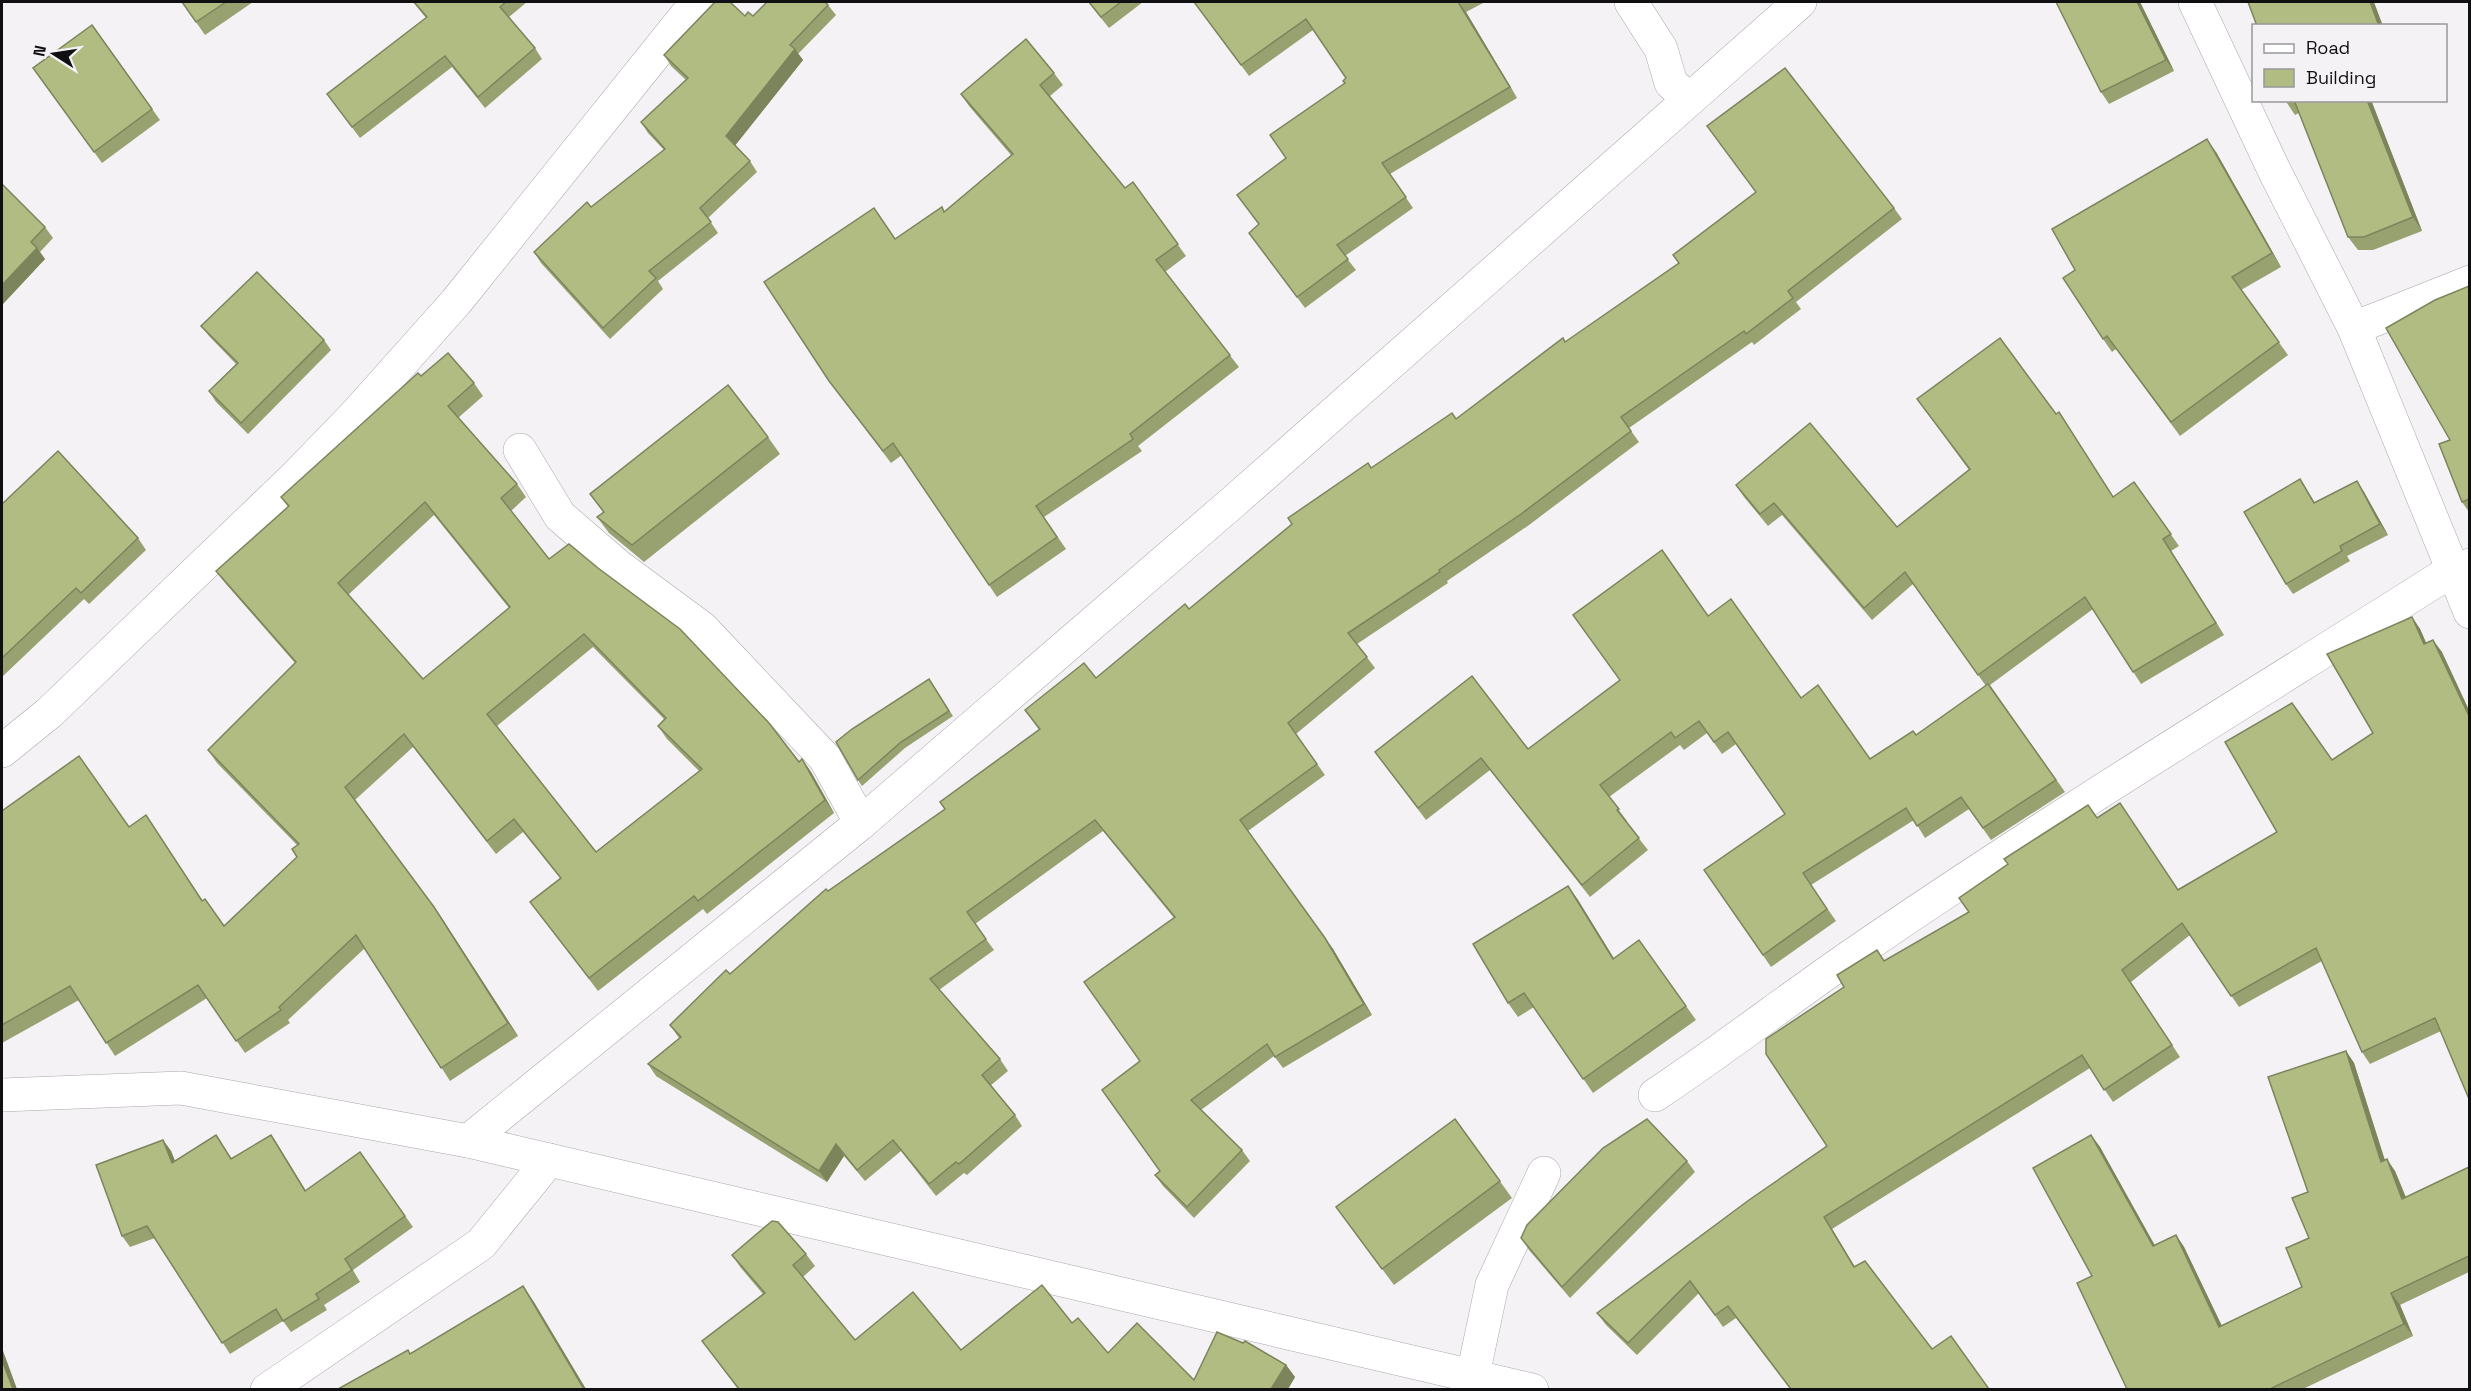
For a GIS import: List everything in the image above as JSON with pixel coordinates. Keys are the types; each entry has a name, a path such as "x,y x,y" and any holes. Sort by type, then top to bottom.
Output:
{"street":[{"path":"2,750 66,696 295,477 356,414 456,302 697,2"},
{"path":"1631,2 1660,49 1671,83 1689,99"},
{"path":"468,1141 861,823 1241,495 1800,2"},
{"path":"2195,2 2274,170 2354,327 2460,568 2469,612"},
{"path":"2354,327 2469,282"},
{"path":"520,450 560,516 618,566 702,628 825,758 861,823"},
{"path":"1655,1095 1854,954 2015,848 2460,568"},
{"path":"2,1095 182,1088 468,1141 1532,1389"},
{"path":"267,1389 481,1245 549,1160"},
{"path":"1473,1375 1492,1285 1544,1173"}],"building":[{"path":"182,2 226,2 196,22"},
{"path":"414,2 506,2 500,7 535,48 478,97 445,56 352,127 327,94 427,17"},
{"path":"715,2 730,2 745,16 748,12 753,16 767,2 825,2 828,5 790,45 795,49 726,136 750,161 700,208 711,222 649,271 656,278 603,328 534,252 587,202 591,207 665,149 641,122 688,78 664,55"},
{"path":"1089,2 1121,2 1101,17"},
{"path":"1194,2 1458,2 1510,87 1382,163 1406,197 1337,245 1348,259 1297,297 1249,233 1259,224 1237,195 1286,158 1270,135 1345,83 1343,81 1346,78 1306,19 1241,65"},
{"path":"2056,2 2137,2 2166,60 2101,92"},
{"path":"2248,2 2370,2 2378,24 2256,24"},
{"path":"92,25 152,109 94,152 33,68"},
{"path":"1026,39 1054,73 1040,85 1125,188 1133,182 1178,244 1156,260 1230,355 1130,434 1133,439 1036,506 1057,537 989,585 893,443 883,451 829,381 764,282 874,208 895,239 942,207 944,212 1013,154 961,94"},
{"path":"1785,68 1894,208 1788,291 1793,298 1746,334 1744,331 1621,417 1631,431 1521,514 1439,570 1440,572 1348,633 1367,657 1288,723 1317,764 1240,820 1325,938 1364,1004 1275,1057 1267,1044 1191,1100 1242,1150 1187,1207 1155,1175 1160,1171 1102,1090 1140,1061 1084,982 1175,917 1095,820 967,912 986,939 930,979 1000,1059 982,1075 1015,1115 959,1164 956,1162 929,1184 893,1140 857,1170 836,1144 819,1171 648,1064 681,1037 670,1025 726,970 730,974 826,889 828,891 945,809 940,802 1040,729 1025,710 1084,663 1096,678 1185,604 1189,609 1292,524 1288,518 1368,463 1371,468 1452,413 1456,419 1563,338 1565,342 1679,263 1673,255 1756,192 1707,126"},
{"path":"2295,102 2368,102 2413,217 2364,237 2348,237"},
{"path":"2207,139 2272,253 2232,277 2279,342 2171,422 2107,336 2103,339 2063,278 2075,270 2052,229"},
{"path":"2,184 45,227 31,242 37,248 2,285"},
{"path":"257,272 324,340 241,423 209,391 238,363 201,326"},
{"path":"2469,286 2469,499 2462,502 2439,444 2450,440 2386,328 2435,300"},
{"path":"2000,338 2056,414 2059,412 2113,497 2134,482 2171,534 2163,539 2216,623 2133,672 2085,597 1978,675 1905,572 1864,608 1774,503 1760,514 1736,485 1810,423 1897,527 1970,469 1917,399"},
{"path":"448,353 474,383 448,406 517,484 501,498 549,559 569,544 680,629 769,723 799,762 802,759 825,800 698,901 694,896 589,978 530,902 561,878 514,819 487,841 404,734 345,787 434,907 508,1023 441,1068 356,935 279,1007 281,1010 236,1041 198,985 106,1043 70,986 2,1025 2,811 79,756 129,827 146,815 202,901 205,899 224,926 297,857 292,849 299,844 208,750 296,662 216,571 289,506 281,497 418,373 421,376","holes":["425,502 510,607 423,679 338,583","584,634 666,718 658,726 702,769 596,852 487,714"]},
{"path":"728,385 768,437 632,545 597,517 604,512 590,494"},
{"path":"58,451 138,538 81,593 76,588 2,658 2,504"},
{"path":"2300,479 2314,503 2357,481 2380,524 2340,546 2342,551 2286,584 2244,512"},
{"path":"1662,550 1708,616 1731,599 1801,698 1818,685 1870,759 1913,731 1916,735 1988,684 2056,780 1983,828 1961,797 1917,826 1906,808 1803,873 1827,909 1763,955 1704,870 1785,814 1728,732 1714,742 1699,721 1675,738 1671,732 1600,785 1639,838 1582,885 1481,758 1418,808 1375,752 1472,676 1528,749 1620,680 1573,615"},
{"path":"2412,617 2424,644 2433,640 2469,716 2469,1099 2435,1018 2362,1052 2316,948 2231,996 2182,923 2122,970 2172,1045 2104,1090 2082,1055 1824,1217 1854,1267 1865,1261 1932,1349 1951,1336 1989,1389 1791,1389 1728,1306 1715,1315 1690,1281 1628,1343 1597,1313 1749,1200 1827,1146 1766,1054 1766,1039 1844,987 1837,975 1877,950 1884,961 1969,912 1959,898 2008,864 2004,859 2088,805 2097,818 2120,803 2178,890 2277,832 2225,742 2292,703 2332,760 2373,733 2327,654"},
{"path":"929,679 949,711 901,742 858,780 836,742"},
{"path":"1568,886 1613,959 1639,940 1686,1006 1583,1079 1524,993 1508,1003 1473,944"},
{"path":"2346,1051 2381,1162 2387,1159 2402,1199 2469,1167 2469,1256 2391,1293 2404,1324 2270,1389 2127,1389 2077,1283 2092,1276 2033,1168 2091,1135 2153,1246 2176,1235 2219,1327 2302,1287 2286,1248 2309,1238 2292,1198 2308,1192 2268,1077"},
{"path":"1455,1119 1500,1181 1382,1269 1336,1207"},
{"path":"1647,1119 1687,1161 1562,1287 1521,1238 1527,1225 1603,1148"},
{"path":"216,1135 231,1159 271,1135 305,1191 360,1152 405,1216 345,1259 352,1270 316,1294 319,1299 283,1321 276,1309 222,1343 147,1226 122,1236 96,1165 163,1140 172,1163"},
{"path":"772,1221 778,1222 806,1254 793,1265 855,1340 913,1292 961,1350 1042,1285 1072,1323 1078,1318 1108,1353 1137,1323 1194,1380 1217,1332 1243,1343 1245,1341 1286,1365 1271,1389 739,1389 702,1341 765,1293 732,1255"},
{"path":"523,1286 584,1389 338,1389 408,1350 410,1354"},
{"path":"2,1360 13,1389 2,1389"}]}
